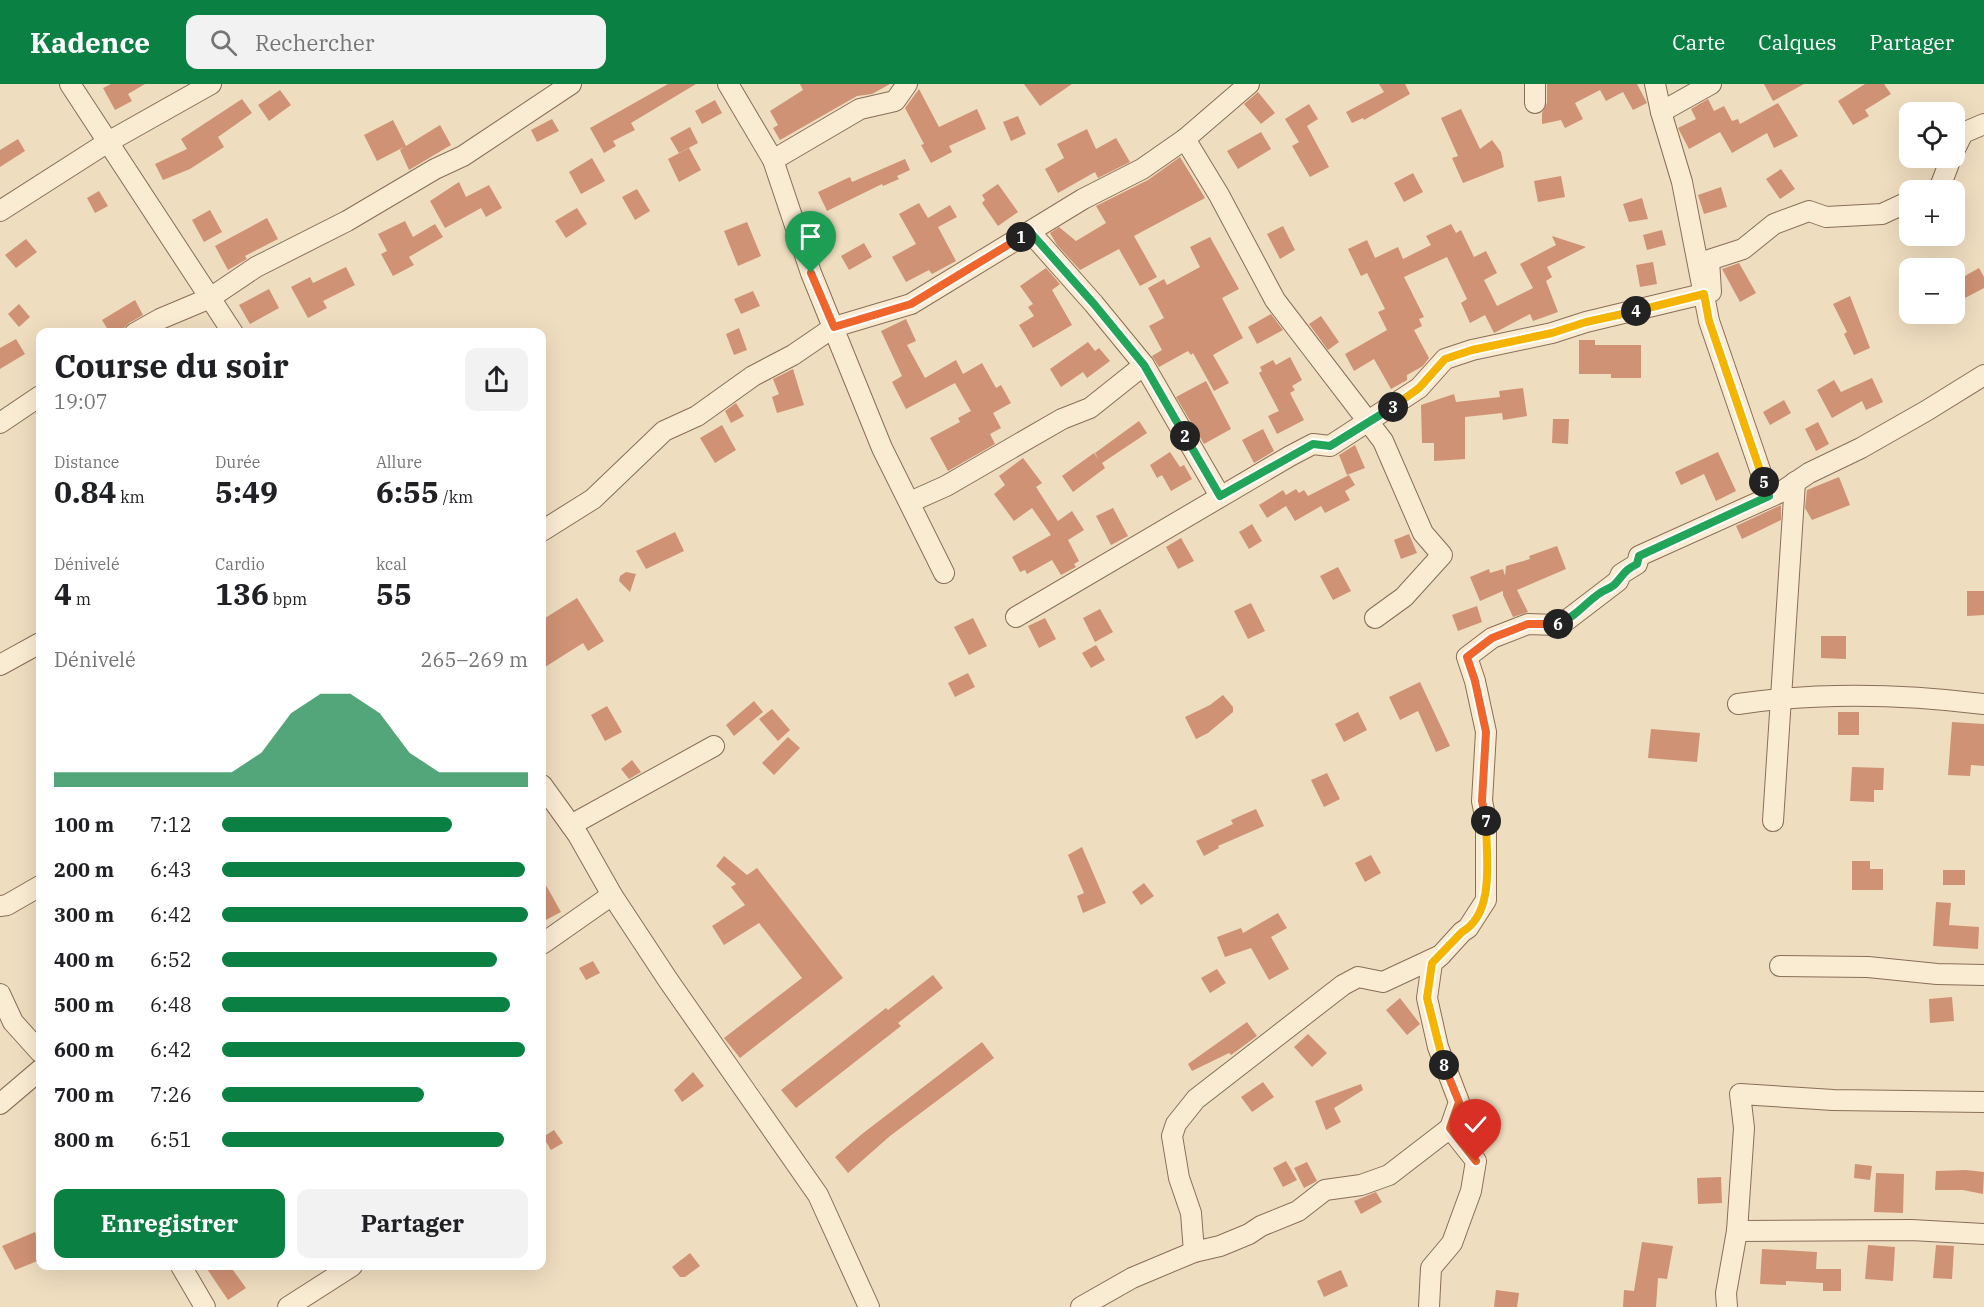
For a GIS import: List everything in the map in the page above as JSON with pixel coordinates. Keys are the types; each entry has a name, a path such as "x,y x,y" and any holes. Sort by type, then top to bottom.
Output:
{"street":[{"path":"69,84 230,328"},
{"path":"0,211 108,142 211,84"},
{"path":"144,328 210,298 256,267 347,221 435,169 463,156 571,84"},
{"path":"728,84 773,160 811,273 882,448 944,573"},
{"path":"773,160 860,110 895,101 908,84"},
{"path":"546,528 593,499 664,431 697,416 753,375 793,355 834,327 911,304 1083,199 1142,169 1185,139 1249,84"},
{"path":"1655,84 1682,182 1709,321 1769,496"},
{"path":"1661,112 1711,84"},
{"path":"1965,132 1984,124"},
{"path":"1185,139 1219,195 1275,300 1383,441 1423,533 1442,555 1404,597 1375,618"},
{"path":"1016,617 1297,452 1313,444 1330,446 1368,424 1419,388 1445,359 1472,350 1552,333 1586,322 1711,292 1709,260 1743,249 1774,224 1809,211 1826,217 1882,214 1899,206"},
{"path":"1030,232 1144,365 1220,496"},
{"path":"910,502 946,486 1062,419 1090,408 1144,365"},
{"path":"1081,1307 1132,1278 1194,1252 1220,1246 1249,1234 1261,1226 1298,1210 1325,1190 1361,1185 1389,1175 1450,1128 1459,1102 1438,1047 1427,998 1432,963 1468,928 1486,900 1486,821 1482,801 1486,732 1475,681 1467,657 1492,638 1528,624 1556,624 1567,620 1618,581 1622,573 1637,564 1639,556 1781,492 1795,482 1926,411 1984,375"},
{"path":"0,423 36,399"},
{"path":"1773,821 1795,482"},
{"path":"0,665 36,645"},
{"path":"1738,704 1782,697 1882,698 1984,704"},
{"path":"571,825 714,747"},
{"path":"546,791 571,825 612,895 668,980 818,1196 869,1307"},
{"path":"0,906 7,905 36,888"},
{"path":"546,941 612,895"},
{"path":"1194,1252 1191,1213 1179,1178 1172,1136 1176,1124 1196,1099 1343,985 1358,977 1383,982 1441,955"},
{"path":"1780,966 1868,967 1938,974 1984,975"},
{"path":"0,994 13,1022 36,1048"},
{"path":"0,1104 36,1073"},
{"path":"1727,1307 1726,1293 1737,1231 1744,1128 1740,1094 1833,1100 1984,1102"},
{"path":"1429,1307 1431,1268 1452,1243 1471,1191 1476,1161 1450,1128"},
{"path":"1737,1231 1834,1229 1984,1234"},
{"path":"183,1270 205,1307"},
{"path":"288,1307 346,1270"}],"building":[{"path":"111,84 145,84 128,94 132,101 115,110 103,88"},
{"path":"668,84 696,84 631,123 635,130 613,141 616,146 604,153 590,128"},
{"path":"800,84 890,84 872,94 857,96 780,140 773,128 778,125 770,111 803,90"},
{"path":"1024,84 1072,84 1040,106"},
{"path":"1379,84 1405,84 1410,94 1364,120 1363,118 1352,123 1346,112 1384,92"},
{"path":"1547,84 1637,84 1647,103 1633,110 1623,92 1606,101 1600,90 1575,103 1583,119 1565,128 1561,120 1542,124 1542,113 1547,103"},
{"path":"1764,84 1804,84 1773,101"},
{"path":"1865,84 1884,84 1891,94 1865,110 1869,116 1853,125 1838,101"},
{"path":"919,89 939,127 977,109 986,129 949,146 952,152 931,163 905,108"},
{"path":"280,90 291,105 269,121 258,105"},
{"path":"1258,92 1275,113 1261,124 1244,104"},
{"path":"242,99 252,113 218,137 224,147 190,169 163,180 155,164 187,149 181,139"},
{"path":"1708,99 1714,111 1724,106 1732,121 1738,119 1740,124 1778,103 1798,136 1774,148 1767,133 1732,153 1720,132 1689,149 1678,128 1696,119 1691,109"},
{"path":"715,100 722,113 702,124 695,111"},
{"path":"1309,104 1318,119 1307,126 1329,167 1310,177 1292,146 1299,142 1285,119"},
{"path":"1461,109 1480,149 1492,140 1501,152 1504,167 1463,183 1452,158 1458,156 1441,118"},
{"path":"1018,116 1026,134 1011,141 1003,122"},
{"path":"552,119 559,131 537,142 531,130"},
{"path":"393,120 406,146 440,125 451,145 409,170 400,150 404,147 377,161 364,135"},
{"path":"690,127 698,143 679,153 670,138"},
{"path":"1087,129 1096,149 1116,138 1130,162 1098,178 1095,172 1058,193 1045,169 1064,158 1057,144"},
{"path":"1261,132 1271,149 1238,169 1227,151"},
{"path":"18,139 25,151 0,167 0,150"},
{"path":"689,148 701,170 679,182 668,159"},
{"path":"1180,157 1205,198 1134,236 1157,277 1140,286 1119,249 1080,270 1057,245 1050,233 1059,227 1076,241 1106,223 1096,206 1148,180"},
{"path":"592,158 605,181 581,194 569,172"},
{"path":"905,159 910,170 897,176 899,179 883,186 882,184 827,211 818,192 850,177 852,182"},
{"path":"1781,169 1795,189 1780,199 1766,179"},
{"path":"1413,173 1423,192 1404,202 1394,183"},
{"path":"1561,176 1565,197 1538,202 1534,181"},
{"path":"459,182 466,197 489,185 502,208 486,217 481,208 445,228 430,201"},
{"path":"998,184 1018,212 998,226 982,203 985,200 982,195"},
{"path":"1721,187 1727,207 1704,214 1698,195"},
{"path":"637,189 650,211 635,220 622,197"},
{"path":"99,191 108,206 95,213 87,198"},
{"path":"1642,198 1648,219 1629,222 1623,204"},
{"path":"919,203 928,218 950,205 957,217 938,227 956,261 932,274 929,270 906,282 892,257 916,244 899,214"},
{"path":"577,208 587,224 566,238 555,221"},
{"path":"210,210 222,232 204,242 192,220"},
{"path":"267,218 278,239 245,256 247,259 228,270 215,246"},
{"path":"405,221 413,237 435,224 443,237 409,257 414,265 393,276 381,254 387,251 378,234"},
{"path":"747,222 761,256 738,266 724,231"},
{"path":"1451,224 1456,233 1461,230 1474,257 1486,251 1497,273 1484,280 1497,306 1533,288 1520,264 1556,245 1552,236 1586,247 1547,267 1552,277 1546,281 1558,312 1533,321 1530,314 1494,333 1485,315 1470,323 1461,303 1467,299 1447,257 1404,277 1424,317 1419,319 1422,326 1414,330 1429,358 1423,366 1407,375 1407,380 1391,389 1374,359 1354,371 1345,354 1387,330 1378,312 1385,309 1367,273 1361,276 1348,249 1367,240 1375,258 1398,247 1403,259 1431,245 1426,236"},
{"path":"1283,226 1295,250 1280,259 1267,234"},
{"path":"1662,230 1666,245 1647,250 1643,235"},
{"path":"1210,237 1239,289 1222,298 1243,338 1213,355 1229,383 1214,391 1193,353 1191,355 1188,351 1159,367 1152,356 1162,350 1149,326 1164,318 1148,288 1164,279 1167,285 1200,267 1190,247"},
{"path":"26,239 37,252 16,268 5,255"},
{"path":"864,243 872,257 849,270 841,256"},
{"path":"1653,262 1657,284 1640,287 1636,265"},
{"path":"1739,263 1756,293 1740,302 1722,269"},
{"path":"346,267 355,285 323,301 327,308 308,318 291,287 310,277 313,283"},
{"path":"1046,268 1060,284 1052,290 1072,325 1033,348 1019,325 1034,316 1028,307 1033,304 1020,286"},
{"path":"1979,268 1984,277 1984,288 1965,298 1965,276"},
{"path":"269,289 279,308 250,324 239,305"},
{"path":"753,291 760,306 741,314 734,299"},
{"path":"1850,296 1870,348 1854,355 1844,334 1847,332 1833,304"},
{"path":"135,300 143,315 124,328 107,328 102,320"},
{"path":"19,304 30,317 19,327 8,314"},
{"path":"1271,314 1283,330 1257,344 1248,327"},
{"path":"1321,316 1339,342 1328,350 1309,324"},
{"path":"906,319 916,341 907,345 925,378 956,360 963,374 982,363 996,388 1001,385 1011,403 993,413 1001,428 990,434 995,444 948,471 930,438 960,422 958,418 971,411 955,383 906,409 892,382 902,376 881,331"},
{"path":"739,328 747,350 734,355 726,334"},
{"path":"16,339 25,354 0,369 0,348"},
{"path":"1579,340 1595,340 1595,345 1641,345 1641,378 1611,378 1611,374 1579,374"},
{"path":"1088,342 1095,351 1099,348 1110,361 1087,378 1083,372 1061,387 1050,369"},
{"path":"1290,357 1302,380 1292,386 1295,390 1290,393 1304,420 1277,434 1268,416 1279,411 1259,373 1262,371 1260,367 1273,360 1276,365"},
{"path":"793,369 804,405 777,413 772,397 779,394 773,379"},
{"path":"1872,378 1883,402 1866,410 1862,401 1832,418 1817,390 1834,380 1841,392"},
{"path":"1206,381 1231,429 1204,444 1176,397"},
{"path":"1523,388 1527,416 1503,420 1502,413 1465,417 1465,459 1434,461 1434,443 1422,443 1421,405 1454,394 1456,402 1500,397 1499,391"},
{"path":"1784,400 1791,413 1770,425 1763,412"},
{"path":"736,403 744,416 731,423 725,411"},
{"path":"1553,419 1569,419 1568,444 1552,443"},
{"path":"1139,421 1147,433 1102,463 1105,468 1073,492 1062,476 1094,453 1099,460 1095,453"},
{"path":"1818,422 1829,444 1816,451 1805,429"},
{"path":"722,425 736,450 715,463 700,438"},
{"path":"1263,429 1274,451 1254,463 1242,440"},
{"path":"1355,445 1365,468 1347,475 1339,455"},
{"path":"1170,452 1180,467 1184,465 1192,479 1171,491 1162,475 1157,478 1150,465"},
{"path":"1718,452 1736,491 1716,501 1704,474 1681,485 1675,472"},
{"path":"1023,458 1042,483 1036,487 1058,521 1072,511 1084,530 1068,540 1079,561 1074,564 1076,567 1061,575 1052,560 1027,574 1025,570 1020,572 1012,557 1051,535 1032,508 1014,521 994,494 1005,485 999,476"},
{"path":"1349,475 1355,485 1345,491 1350,500 1325,513 1321,506 1295,521 1286,506 1267,518 1259,505 1283,490 1286,495 1296,489 1299,493 1304,490 1308,496"},
{"path":"1839,477 1850,505 1812,520 1805,508 1807,490"},
{"path":"1781,505 1781,520 1742,539 1736,526"},
{"path":"1113,508 1128,536 1111,545 1096,516"},
{"path":"1252,524 1262,541 1249,549 1239,532"},
{"path":"675,532 684,551 646,569 636,551"},
{"path":"1409,534 1417,553 1401,559 1394,540"},
{"path":"1181,538 1194,561 1178,569 1166,547"},
{"path":"1557,546 1566,569 1517,590 1528,612 1513,617 1503,591 1480,601 1470,577 1489,569 1490,573 1503,569 1505,576 1506,566 1530,559 1529,556"},
{"path":"1338,567 1351,591 1333,600 1320,576"},
{"path":"626,572 636,574 630,592 619,581 620,576"},
{"path":"1967,591 1984,591 1984,615 1967,616"},
{"path":"577,598 604,641 588,651 583,643 546,666 546,617"},
{"path":"1251,603 1265,631 1248,639 1234,611"},
{"path":"1477,606 1482,622 1458,631 1452,615"},
{"path":"1100,609 1113,632 1095,642 1083,618"},
{"path":"973,618 987,646 969,655 954,627"},
{"path":"1045,618 1056,639 1039,648 1028,626"},
{"path":"1821,636 1846,636 1846,659 1821,658"},
{"path":"1096,645 1105,660 1091,668 1082,653"},
{"path":"968,673 975,687 955,697 948,683"},
{"path":"1420,682 1450,746 1436,752 1418,711 1400,720 1389,697"},
{"path":"1223,695 1233,707 1233,712 1208,733 1196,739 1185,717 1210,705"},
{"path":"754,701 763,712 734,736 726,725"},
{"path":"607,706 622,732 605,741 591,715"},
{"path":"772,709 790,730 778,741 759,719"},
{"path":"1358,712 1367,730 1344,742 1335,724"},
{"path":"1838,712 1859,712 1859,735 1838,735"},
{"path":"1952,722 1984,724 1984,766 1971,765 1970,776 1948,775"},
{"path":"1651,729 1700,733 1697,762 1648,758"},
{"path":"788,737 800,748 774,775 762,763"},
{"path":"632,760 641,772 629,779 621,769"},
{"path":"1852,767 1884,768 1883,790 1874,790 1874,802 1850,801"},
{"path":"1327,773 1340,799 1324,807 1311,780"},
{"path":"1256,809 1264,826 1218,846 1219,848 1204,856 1196,841 1233,824 1231,820"},
{"path":"1082,847 1106,903 1083,913 1077,896 1084,893 1068,855"},
{"path":"1371,855 1381,873 1365,882 1355,863"},
{"path":"724,856 747,875 757,868 843,978 740,1058 724,1038 802,978 759,923 724,945 712,926 745,905 731,887 736,884 716,866"},
{"path":"1852,861 1870,861 1870,869 1883,869 1883,890 1852,890"},
{"path":"1943,870 1965,870 1965,885 1943,885"},
{"path":"1144,883 1154,896 1141,905 1132,892"},
{"path":"546,885 561,912 546,920"},
{"path":"1936,902 1951,903 1949,925 1979,927 1978,949 1933,946"},
{"path":"1278,913 1287,928 1271,937 1289,969 1269,980 1251,948 1225,957 1217,937 1241,928 1243,933"},
{"path":"593,961 600,973 586,980 579,968"},
{"path":"1217,969 1226,983 1210,993 1201,978"},
{"path":"933,975 943,988 898,1023 901,1026 796,1108 781,1090 886,1008 888,1010"},
{"path":"1952,997 1954,1021 1930,1023 1929,999"},
{"path":"1400,998 1420,1024 1407,1035 1386,1010"},
{"path":"1247,1022 1257,1036 1231,1055 1229,1053 1192,1071 1188,1064"},
{"path":"1308,1034 1327,1053 1312,1067 1294,1047"},
{"path":"982,1042 994,1058 890,1136 848,1173 835,1157"},
{"path":"693,1072 704,1086 682,1102 674,1090"},
{"path":"1263,1082 1274,1097 1252,1112 1241,1097"},
{"path":"1361,1084 1363,1090 1334,1108 1341,1122 1326,1130 1315,1101"},
{"path":"554,1130 563,1143 551,1150 546,1142 546,1135"},
{"path":"1286,1161 1297,1180 1283,1187 1273,1168"},
{"path":"1307,1162 1317,1181 1304,1188 1294,1168"},
{"path":"1855,1164 1872,1166 1870,1180 1854,1178"},
{"path":"1936,1171 1984,1172 1983,1194 1963,1190 1935,1190"},
{"path":"1876,1173 1904,1174 1903,1213 1874,1212"},
{"path":"1721,1177 1722,1203 1698,1204 1697,1178"},
{"path":"1376,1192 1382,1202 1361,1214 1354,1201"},
{"path":"35,1232 36,1262 15,1270 2,1246"},
{"path":"1642,1242 1673,1246 1667,1279 1658,1278 1656,1307 1623,1307 1624,1290 1634,1291"},
{"path":"1868,1245 1895,1247 1893,1281 1865,1279"},
{"path":"1936,1245 1954,1246 1952,1279 1933,1278"},
{"path":"1762,1249 1817,1252 1816,1269 1841,1269 1841,1291 1823,1291 1823,1283 1786,1281 1786,1285 1760,1284"},
{"path":"690,1253 700,1266 685,1277 680,1277 672,1267"},
{"path":"208,1270 233,1270 246,1288 228,1300"},
{"path":"1341,1270 1348,1286 1324,1297 1317,1281"},
{"path":"1496,1290 1519,1293 1517,1307 1494,1307"}],"route":[{"path":"811,273 834,327 911,304 1030,232 1144,365 1220,496 1313,444 1330,446 1368,424 1419,388 1445,359 1472,350 1552,333 1586,322 1704,294 1709,321 1769,496 1639,556 1637,564 1622,573 1618,581 1600,593 1578,614 1567,620 1556,624 1528,624 1492,638 1467,657 1475,681 1486,732 1482,801 1486,821 1486,900 1483,908 1468,928 1432,963 1427,998 1438,1047 1459,1102 1450,1128 1476,1161"}]}
